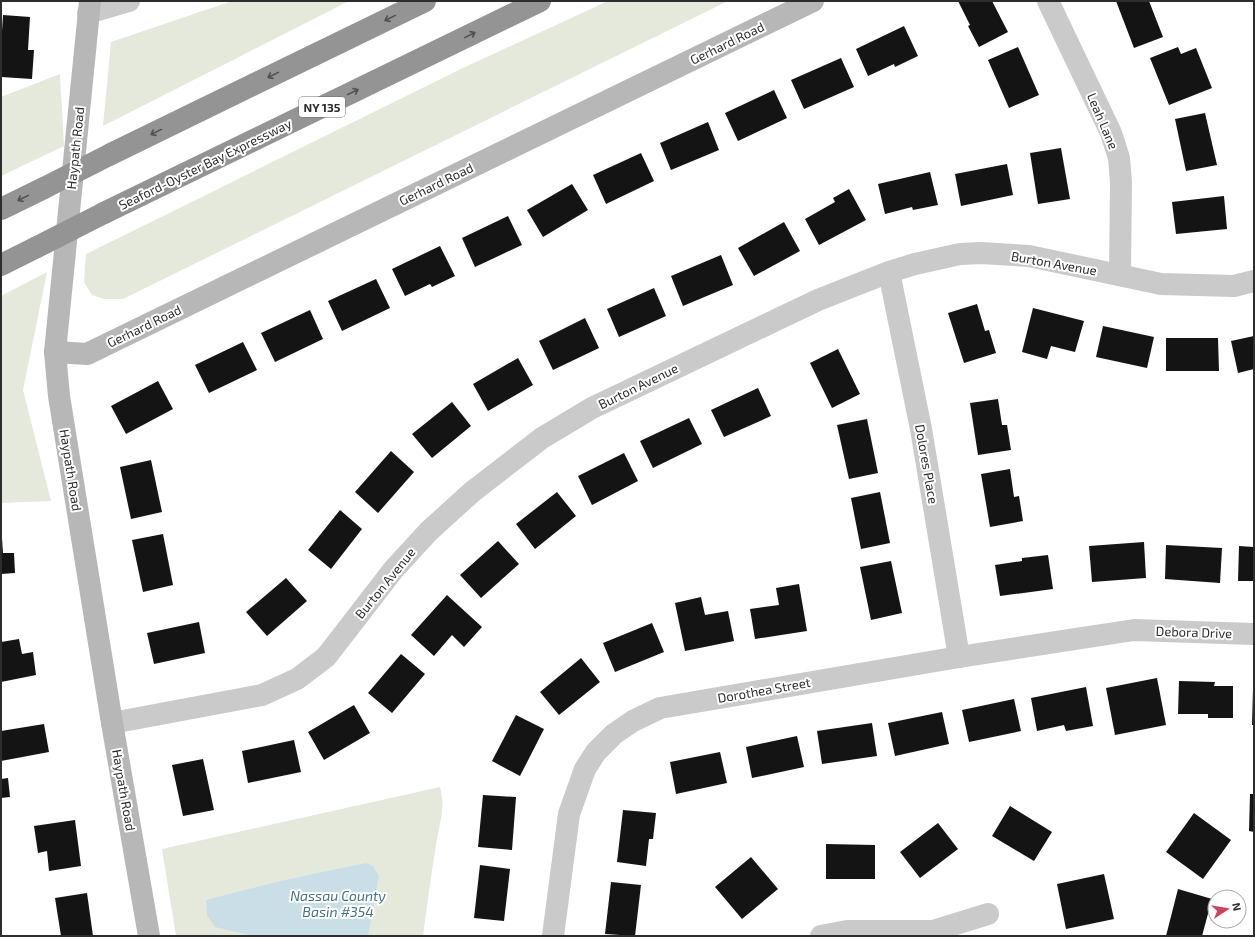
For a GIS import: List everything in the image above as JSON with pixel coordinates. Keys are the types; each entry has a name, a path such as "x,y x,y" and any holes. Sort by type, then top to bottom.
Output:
{"highway":[{"path":"1,209 425,1"},
{"name":"Seaford-Oyster Bay Expressway","path":"1,265 104,213 540,1"}],"street":[{"path":"89,7 129,1"},
{"name":"Gerhard Road","path":"55,352 87,354 813,1"},
{"name":"Leah Lane","path":"1048,1 1111,133 1119,158 1121,183 1120,275"},
{"name":"Haypath Road","path":"89,7 55,352 59,396 148,936"},
{"name":"Burton Avenue","path":"112,722 262,695 297,679 326,657 394,569 429,531 472,492 542,438 592,408 818,300 889,272 915,264 960,254 981,253 1029,256 1161,284 1234,286 1254,282"},
{"name":"Dolores Place","path":"889,272 921,430 959,657"},
{"name":"Dorothea Street","path":"553,936 569,814 585,770 596,752 614,734 633,721 660,708 959,657 1134,630"},
{"name":"Debora Drive","path":"1134,630 1254,634"},
{"path":"820,936 847,931 933,931 988,914"}],"shaded area":[{"path":"232,1 349,1 103,126 111,42"},
{"path":"608,1 728,1 123,299 104,299 92,295 84,282 86,254 463,68"},
{"path":"60,74 64,146 1,176 1,97"},
{"path":"47,272 23,390 51,501 1,503 1,296"},
{"path":"440,787 442,795 442,809 423,936 176,936 162,849"}],"water":[{"name":"Nassau County Basin #354","path":"366,863 373,866 379,876 368,936 254,936 215,927 207,915 206,900 285,880"}],"building":[{"path":"958,1 992,1 1008,32 979,47 968,26 970,25"},
{"path":"1116,1 1149,1 1163,37 1134,48"},
{"path":"3,15 30,17 28,50 34,50 32,79 1,77"},
{"path":"904,26 918,56 895,67 894,64 868,76 856,49"},
{"path":"1018,47 1039,95 1009,108 988,60"},
{"path":"1178,47 1181,54 1196,48 1212,88 1169,105 1150,58"},
{"path":"841,58 854,87 804,109 791,80"},
{"path":"774,90 787,118 738,141 725,113"},
{"path":"1205,113 1217,165 1186,171 1175,119"},
{"path":"708,122 719,150 671,170 660,143"},
{"path":"1061,148 1070,199 1038,204 1030,153"},
{"path":"641,153 654,181 606,204 593,175"},
{"path":"1007,164 1013,195 961,206 955,174"},
{"path":"930,172 938,205 913,210 912,207 885,214 878,184"},
{"path":"572,184 588,210 543,237 527,210"},
{"path":"849,189 866,220 819,245 805,219 835,202 833,198"},
{"path":"1224,196 1227,229 1176,234 1172,202"},
{"path":"508,216 522,245 475,267 462,238"},
{"path":"784,222 800,251 754,276 738,248"},
{"path":"440,246 455,276 432,287 430,284 405,296 392,269"},
{"path":"721,255 733,285 683,306 671,276"},
{"path":"376,279 390,308 342,331 328,301"},
{"path":"654,288 666,316 619,337 607,309"},
{"path":"977,304 985,331 989,330 996,353 964,363 948,313"},
{"path":"1033,308 1084,321 1075,352 1051,346 1047,359 1022,352"},
{"path":"310,310 323,339 275,362 261,333"},
{"path":"585,318 599,348 553,370 539,341"},
{"path":"1103,326 1154,337 1147,368 1096,357"},
{"path":"1254,336 1254,369 1238,373 1231,341"},
{"path":"1166,338 1218,338 1219,371 1166,371"},
{"path":"243,342 257,370 209,393 195,365"},
{"path":"838,349 860,394 832,408 810,363"},
{"path":"518,358 533,385 488,411 473,384"},
{"path":"158,381 173,409 126,434 111,406"},
{"path":"758,388 771,416 724,437 711,410"},
{"path":"998,399 1002,425 1007,425 1011,450 978,455 970,403"},
{"path":"452,402 471,426 432,458 412,434"},
{"path":"689,418 702,444 653,468 640,441"},
{"path":"867,419 878,473 849,479 837,425"},
{"path":"391,451 414,472 378,513 355,492"},
{"path":"624,453 638,481 592,505 578,476"},
{"path":"151,460 162,512 131,519 120,467"},
{"path":"1010,469 1014,497 1019,496 1023,521 990,527 981,474"},
{"path":"557,492 576,516 535,549 516,524"},
{"path":"880,492 890,543 861,549 851,498"},
{"path":"340,510 362,529 331,569 308,550"},
{"path":"163,534 173,585 143,592 132,540"},
{"path":"1,538 3,553 14,553 15,573 1,574"},
{"path":"498,541 519,564 481,598 460,575"},
{"path":"1144,542 1146,578 1092,582 1089,546"},
{"path":"1166,545 1222,548 1220,583 1165,579"},
{"path":"1239,546 1254,547 1254,581 1238,581"},
{"path":"1048,555 1053,589 1000,596 995,565 1022,561 1022,558"},
{"path":"891,561 902,613 871,620 860,567"},
{"path":"286,578 307,601 267,636 246,612"},
{"path":"799,584 807,631 755,639 750,609 779,605 776,588"},
{"path":"447,595 482,627 464,647 452,635 434,656 411,635"},
{"path":"701,597 705,615 728,611 734,641 685,651 675,603"},
{"path":"199,622 205,653 154,664 147,633"},
{"path":"652,623 664,652 615,672 603,643"},
{"path":"19,639 22,654 33,652 36,675 1,682 1,642"},
{"path":"401,654 425,674 392,713 368,693"},
{"path":"581,658 600,682 559,715 540,692"},
{"path":"1157,678 1166,725 1115,735 1106,688"},
{"path":"1179,681 1215,682 1214,686 1233,686 1233,718 1208,718 1208,714 1178,714"},
{"path":"1086,687 1093,726 1066,731 1064,725 1037,731 1031,698"},
{"path":"1253,689 1254,725 1252,725"},
{"path":"1014,699 1021,731 969,742 962,710"},
{"path":"354,705 370,733 324,760 308,732"},
{"path":"942,712 949,744 895,756 888,723"},
{"path":"516,715 544,729 520,776 492,761"},
{"path":"872,723 877,756 822,764 817,731"},
{"path":"44,724 49,752 1,761 1,731"},
{"path":"797,736 804,767 752,778 746,747"},
{"path":"294,740 301,772 248,783 242,751"},
{"path":"720,752 727,783 676,794 670,762"},
{"path":"203,759 214,810 183,816 172,765"},
{"path":"8,778 10,797 1,798 1,779"},
{"path":"1250,794 1254,794 1254,832 1249,831"},
{"path":"483,795 516,797 512,850 478,847"},
{"path":"1010,806 1052,832 1034,861 992,836"},
{"path":"623,810 656,813 653,839 649,839 646,866 617,862"},
{"path":"1194,813 1231,840 1203,879 1166,852"},
{"path":"75,820 81,866 49,871 47,851 38,853 34,826"},
{"path":"938,823 958,849 920,878 900,852"},
{"path":"826,844 875,845 875,879 826,879"},
{"path":"751,857 778,889 742,919 715,887"},
{"path":"480,865 510,869 504,921 474,918"},
{"path":"1104,874 1114,919 1066,929 1057,884"},
{"path":"611,882 641,885 635,936 605,934"},
{"path":"1178,889 1207,898 1207,918 1202,936 1166,936"},
{"path":"87,893 93,936 61,936 55,898"}]}
